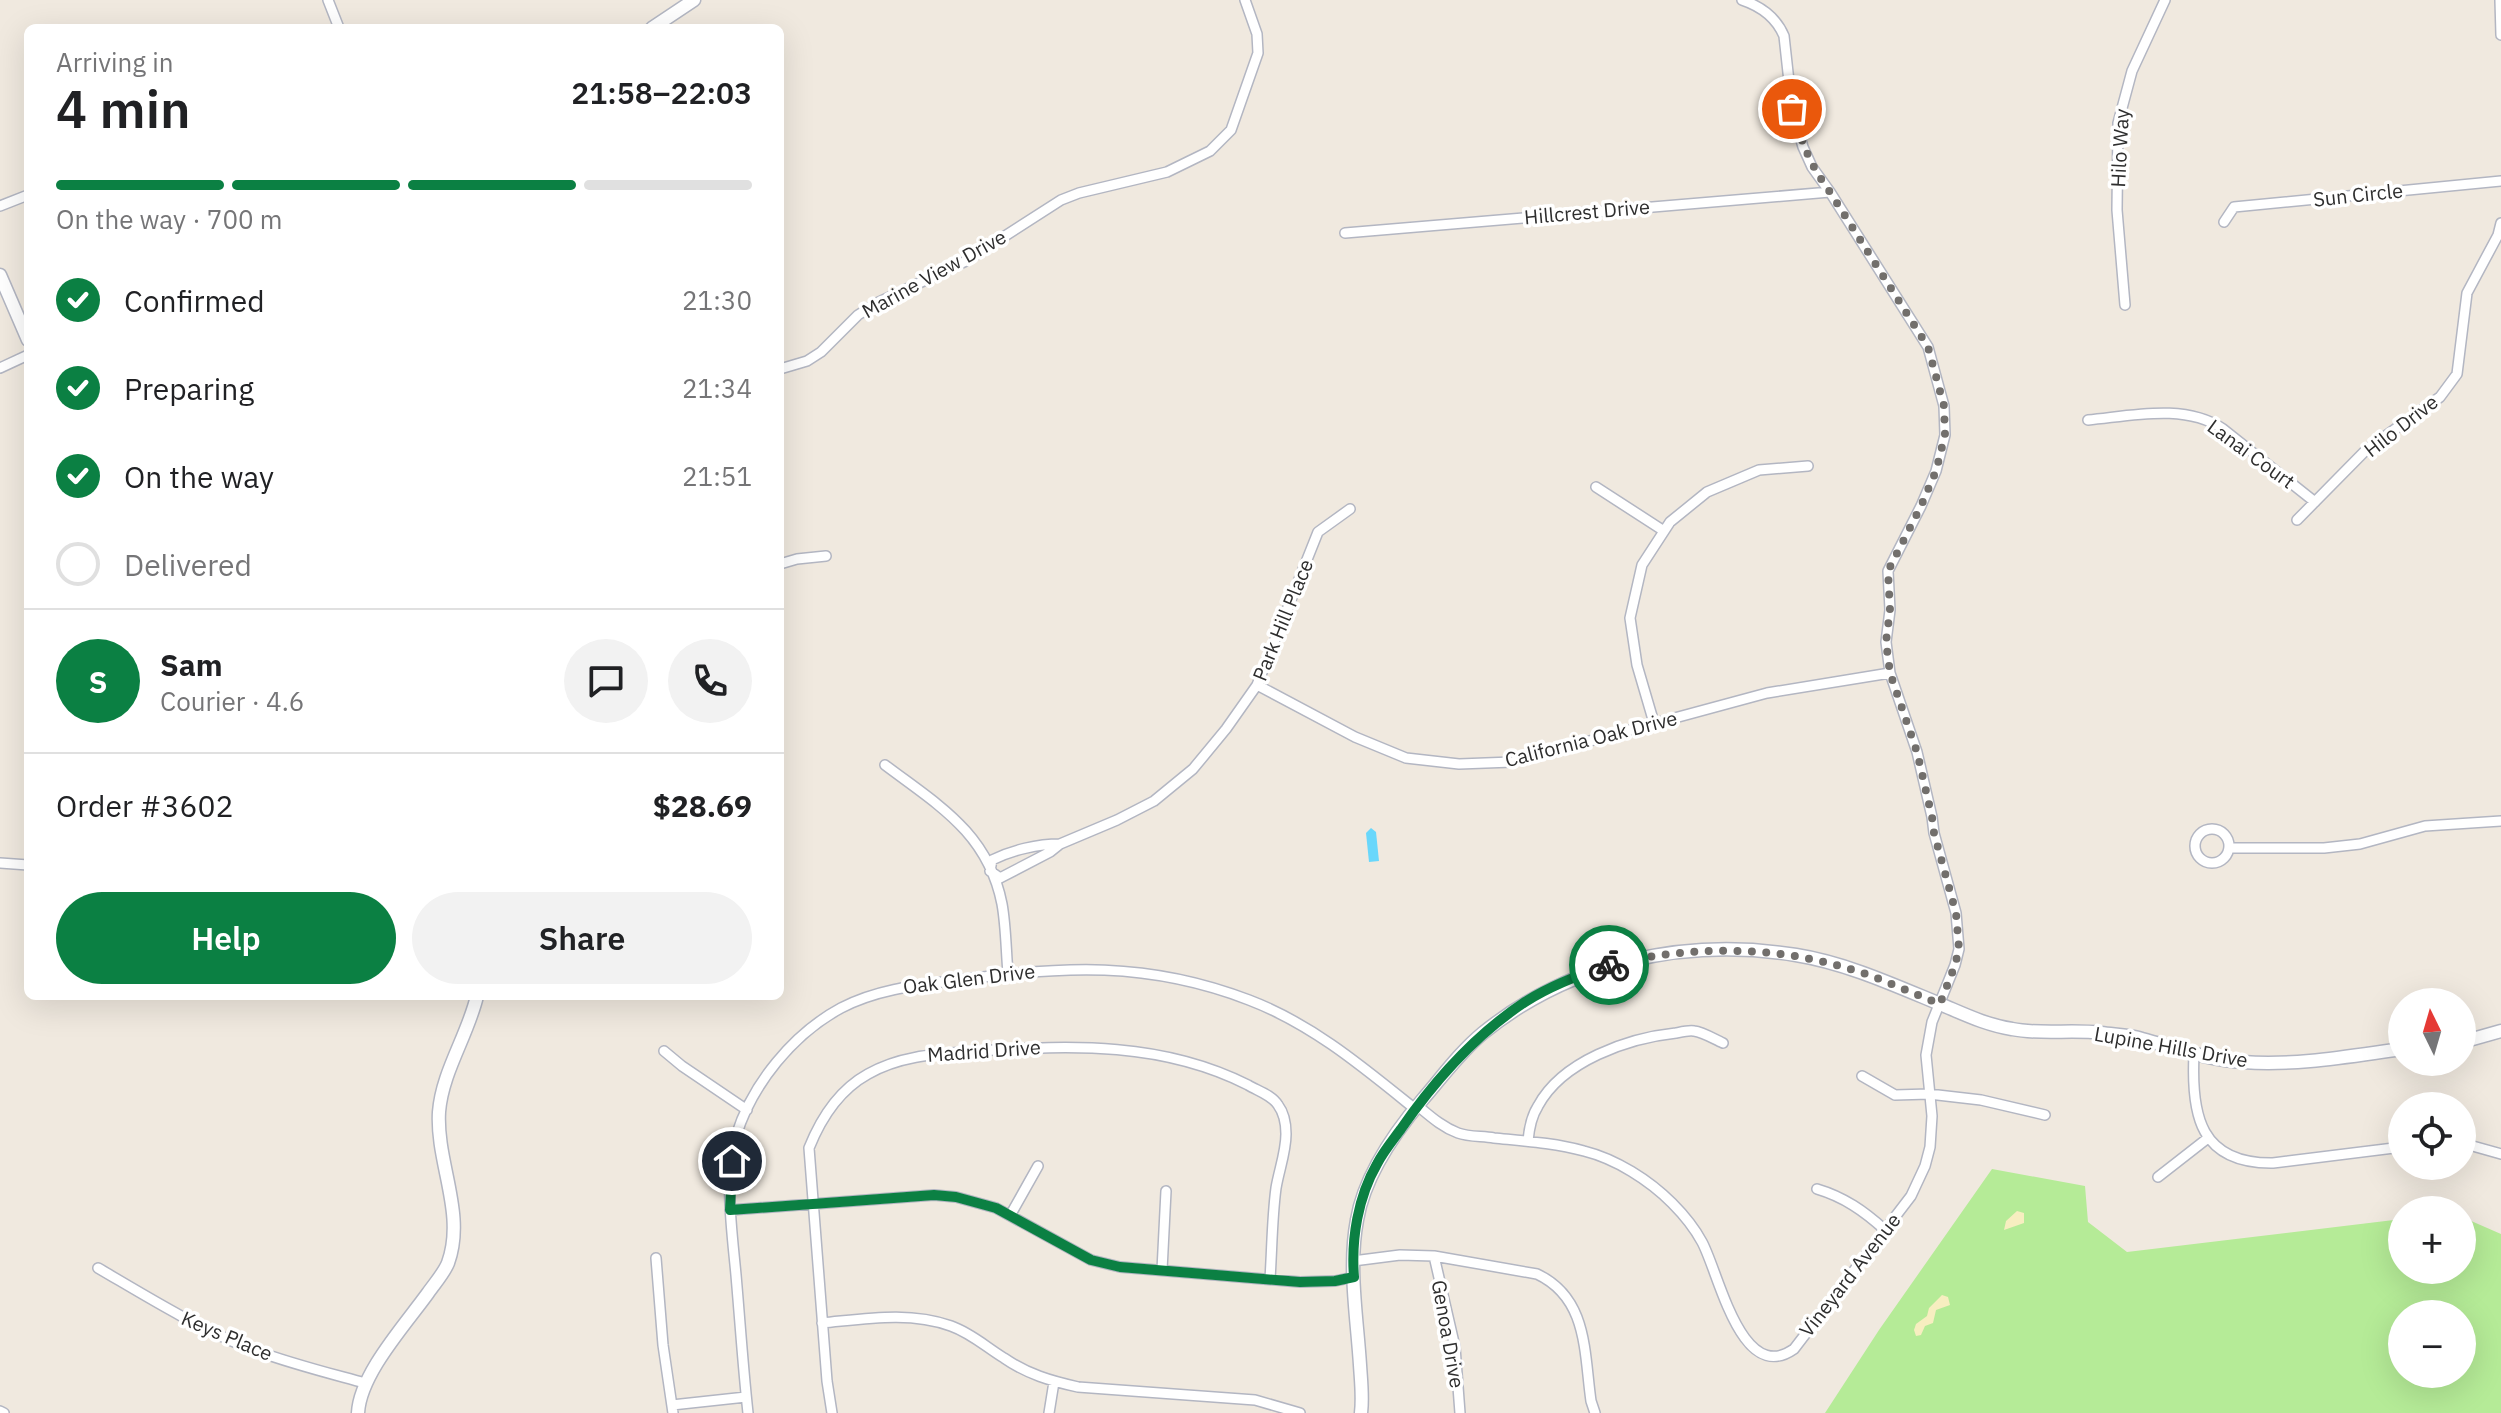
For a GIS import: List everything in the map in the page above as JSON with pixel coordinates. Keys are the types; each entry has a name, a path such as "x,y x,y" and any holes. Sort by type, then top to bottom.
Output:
{"street":[{"path":"328,0 337,24"},
{"path":"658,24 694,0"},
{"name":"Marine View Drive","path":"784,368 807,361 821,352 858,315 877,303 966,261 1061,200 1167,172 1210,151 1231,130 1258,53 1257,34 1245,0"},
{"name":"Vineyard Avenue","path":"1416,1108 1460,1134 1585,1151 1618,1165 1650,1184 1674,1205 1701,1239 1726,1305 1741,1333 1760,1354 1774,1358 1794,1349 1911,1196 1925,1166 1932,1116 1926,1055 1932,1022 1959,949 1956,913 1934,833 1917,752 1890,673 1886,642 1890,610 1888,571 1936,471 1945,435 1944,406 1928,347 1812,167 1803,147 1792,109 1784,36 1780,26 1763,9 1742,0"},
{"name":"Hilo Way","path":"2125,305 2117,210 2118,123 2132,71 2165,0"},
{"path":"2500,0 2501,35"},
{"name":"Sun Circle","path":"2224,222 2234,207 2501,181"},
{"name":"Hillcrest Drive","path":"1345,233 1830,192"},
{"path":"0,206 24,197"},
{"name":"Hilo Drive","path":"2297,520 2366,450 2440,397 2457,374 2467,293 2498,235 2501,223"},
{"path":"0,275 24,331"},
{"path":"0,368 24,357"},
{"name":"Lanai Court","path":"2088,420 2167,413 2207,419 2315,502"},
{"path":"1654,723 1637,665 1630,618 1642,565 1670,522 1707,492 1759,470 1808,466"},
{"path":"1596,487 1664,531"},
{"name":"Park Hill Place","path":"990,871 1000,878 1060,844 1117,820 1154,801 1193,769 1257,685 1318,532 1350,509"},
{"path":"784,563 826,556"},
{"name":"California Oak Drive","path":"1257,685 1355,737 1406,758 1459,764 1512,762 1767,693 1890,673"},
{"path":"885,765 954,816 974,838 1002,905 1008,973"},
{"path":"2229,848 2324,848 2360,844 2425,826 2501,821"},
{"path":"990,871 992,860 1006,852 1060,844"},
{"path":"0,863 24,865"},
{"name":"Lupine Hills Drive","path":"1361,1413 1353,1261 1357,1217 1376,1165 1416,1108 1482,1034 1527,1001 1570,979 1607,965 1683,952 1736,950 1797,955 1850,969 1982,1022 2011,1029 2040,1033 2087,1031 2139,1038 2194,1055 2241,1062 2297,1063 2388,1051"},
{"name":"Oak Glen Drive","path":"748,1413 730,1210 736,1137 747,1110 773,1065 802,1035 844,1006 896,988 1048,969 1119,970 1171,977 1248,1000 1293,1020 1351,1057 1416,1108"},
{"path":"358,1413 365,1383 447,1266 455,1238 455,1223 438,1137 439,1108 476,1000"},
{"path":"1528,1141 1538,1105 1554,1084 1592,1057 1624,1043 1657,1035 1695,1031 1723,1043"},
{"path":"2476,1038 2501,1031"},
{"name":"Madrid Drive","path":"832,1413 811,1204 809,1148 819,1123 841,1093 867,1074 894,1062 918,1055 1046,1047 1110,1048 1162,1054 1218,1070 1273,1098 1285,1119 1286,1135 1276,1189 1270,1279"},
{"path":"664,1051 747,1110"},
{"path":"2194,1055 2192,1087 2196,1113 2208,1138 2229,1156 2257,1163 2273,1163 2388,1149"},
{"path":"1862,1076 1895,1095 1929,1094 1981,1100 2045,1115"},
{"path":"2158,1177 2208,1138"},
{"path":"2476,1147 2501,1154"},
{"path":"1011,1214 1038,1166"},
{"path":"1817,1189 1839,1196 1885,1230"},
{"path":"1162,1270 1166,1191"},
{"path":"730,1210 934,1195 956,1197 1011,1214 1091,1260 1120,1267 1300,1282 1354,1277"},
{"path":"1353,1261 1400,1255 1434,1256 1537,1274 1549,1279 1570,1299 1578,1315 1595,1413"},
{"name":"Genoa Drive","path":"1434,1256 1455,1347 1460,1413"},
{"path":"656,1258 663,1345 673,1409 746,1397"},
{"name":"Keys Place","path":"98,1268 171,1312 243,1346 365,1383"},
{"path":"822,1323 914,1317 952,1326 1032,1375 1054,1382 1078,1387 1255,1400 1300,1413"},
{"path":"1049,1413 1054,1382"}],"green space":[{"path":"1992,1169 2085,1186 2088,1222 2127,1252 2388,1221 2388,1284 2476,1284 2476,1223 2501,1234 2501,1413 1825,1413"}],"sand":[{"path":"2017,1211 2024,1213 2024,1223 2004,1230 2006,1221"},
{"path":"1942,1295 1948,1297 1950,1305 1936,1310 1933,1323 1925,1326 1921,1335 1916,1336 1916,1324 1927,1316 1929,1308"}],"water":[{"path":"1371,828 1376,832 1379,861 1369,862 1366,833"}],"way so far":[{"path":"1609,965 1683,952 1736,950 1797,955 1850,969 1940,1004 1959,949 1956,913 1934,833 1917,752 1890,673 1886,642 1890,610 1888,571 1936,471 1945,435 1944,406 1928,347 1812,167 1792,109"}],"route":[{"path":"732,1161 730,1210 934,1195 956,1197 1011,1214 1091,1260 1120,1267 1300,1282 1354,1277 1357,1217 1376,1165 1418,1106 1461,1054 1504,1017 1570,979 1609,965"}]}
